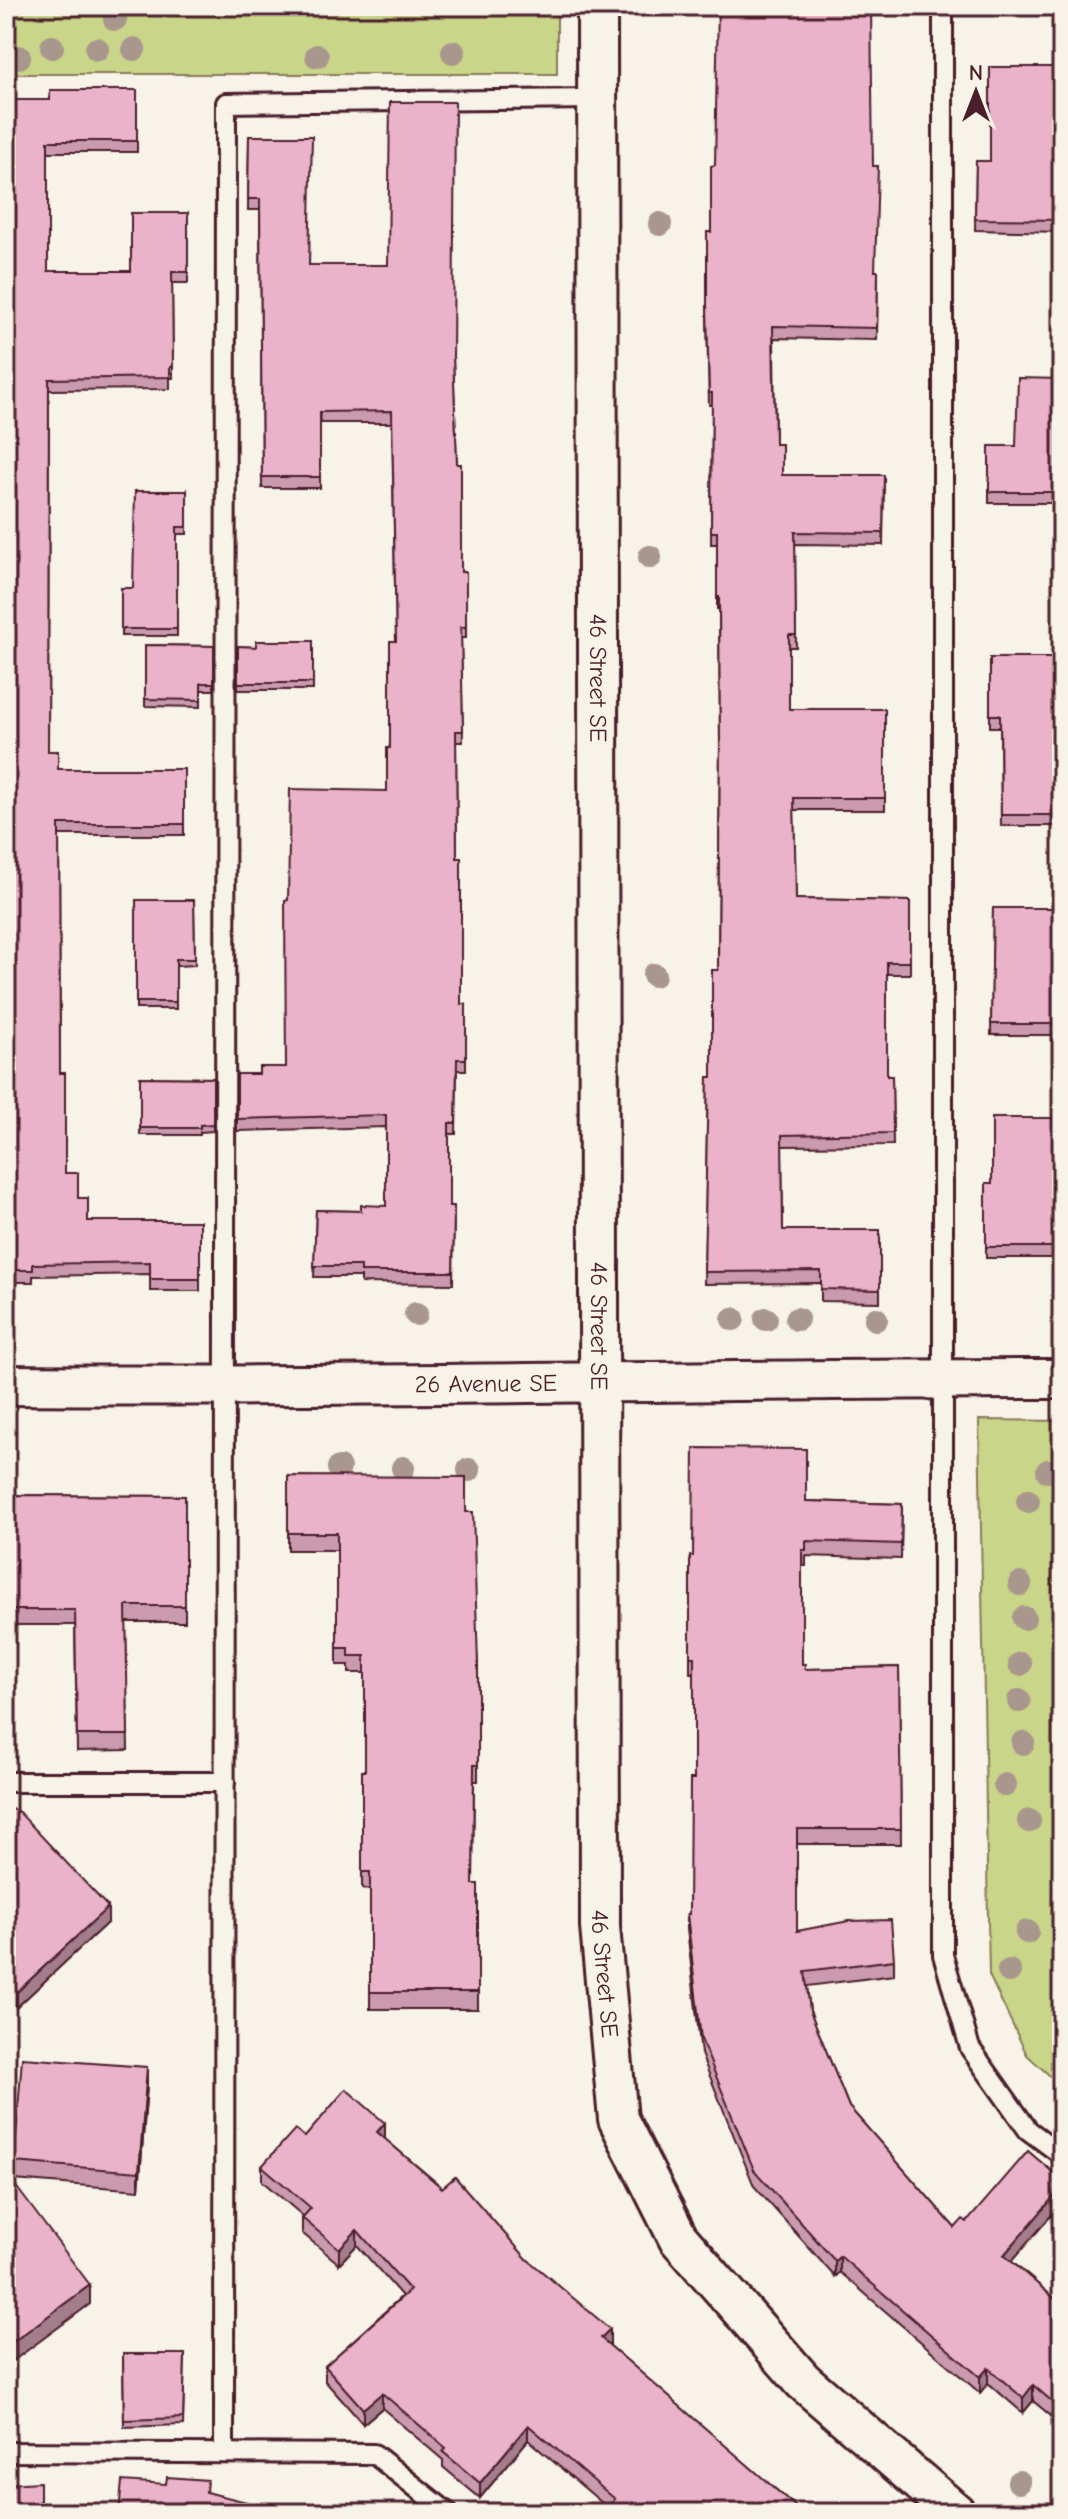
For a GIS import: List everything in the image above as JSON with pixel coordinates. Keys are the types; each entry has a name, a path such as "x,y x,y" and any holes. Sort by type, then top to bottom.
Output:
{"street":[{"name":"46 Street SE","path":"597,6 600,1927 618,2119 678,2238 803,2381 956,2513"},
{"name":"26 Avenue SE","path":"6,1385 225,1387 598,1381 1062,1379"}],"lane":[{"path":"943,6 943,1955 970,2048 1028,2130 1062,2155"},
{"path":"224,2453 226,103 597,99"},
{"path":"6,1782 225,1782"},
{"path":"6,2452 374,2454 448,2513"}],"green space":[{"path":"6,6 557,6 557,74 6,74"},
{"path":"979,1420 1062,1421 1062,2087 1027,2055 989,1975"}],"building":[{"path":"718,6 871,6 873,166 878,166 877,328 773,326 775,444 782,444 782,475 884,475 883,533 795,532 796,635 789,635 789,709 885,709 885,798 794,798 796,899 910,901 910,962 887,962 887,1076 892,1076 893,1133 782,1135 783,1230 880,1230 880,1290 821,1289 821,1271 704,1272 708,1077 712,1077 712,970 718,970 719,597 717,532 711,532 712,393 709,393 707,232 711,232 711,166 715,165"},
{"path":"990,67 1062,67 1062,220 975,219 976,161 990,161"},
{"path":"50,90 137,90 137,141 48,141 48,271 131,271 131,213 188,213 188,272 172,272 173,367 170,367 170,377 49,379 48,751 58,751 58,769 184,769 184,824 59,824 60,1073 65,1073 65,1173 78,1173 78,1198 88,1198 88,1221 200,1221 200,1279 150,1279 150,1262 33,1264 33,1270 6,1270 6,100 50,100"},
{"path":"390,102 455,102 453,356 457,464 461,464 461,572 466,572 466,627 461,627 463,731 456,731 457,858 461,858 461,1004 466,1004 466,1059 457,1059 456,1123 449,1123 449,1206 454,1206 453,1272 361,1272 361,1266 314,1266 316,1210 361,1211 361,1205 386,1206 386,1115 237,1119 237,1074 259,1074 259,1067 286,1067 285,901 288,900 290,789 387,791 390,641 396,641 392,411 320,412 320,477 262,477 260,199 248,199 249,136 312,136 309,265 388,265"},
{"path":"1018,378 1062,379 1062,492 989,492 989,446 1016,446"},
{"path":"135,491 187,491 187,527 177,527 177,629 121,629 121,588 133,588"},
{"path":"256,641 313,641 313,683 238,683 238,646 256,647"},
{"path":"145,645 214,646 214,683 201,683 201,700 145,699"},
{"path":"990,658 1062,658 1062,815 1001,815 1000,715 990,715"},
{"path":"136,900 194,900 195,959 176,959 176,1002 136,1002"},
{"path":"993,908 1062,908 1062,1024 991,1024"},
{"path":"140,1077 213,1078 213,1124 200,1125 200,1128 140,1128"},
{"path":"992,1118 1062,1118 1062,1247 986,1247 986,1183 992,1183"},
{"path":"694,1448 806,1449 806,1501 902,1504 901,1544 806,1541 806,1550 802,1550 802,1664 805,1664 805,1669 899,1667 901,1829 797,1829 797,1931 849,1921 891,1920 894,1960 805,1971 810,2011 849,2107 955,2228 963,2219 967,2222 1028,2151 1062,2180 1062,2187 1004,2255 1062,2305 1062,2410 1033,2385 1023,2398 988,2368 980,2377 840,2256 835,2261 754,2170 701,2039 687,1914 690,1779 694,1779 690,1556 693,1556"},
{"path":"288,1476 466,1477 466,1512 473,1512 478,1664 473,1884 478,1884 478,1992 370,1992 370,1872 362,1872 365,1656 349,1656 349,1648 337,1648 337,1533 288,1533"},
{"path":"6,1495 185,1496 185,1606 126,1606 128,1735 77,1735 75,1610 6,1610"},
{"path":"6,1807 19,1812 108,1907 17,1992 6,1980"},
{"path":"22,2058 147,2067 139,2172 14,2162"},
{"path":"346,2089 385,2123 377,2132 442,2188 455,2177 527,2259 610,2329 601,2338 803,2513 603,2513 615,2499 528,2425 480,2483 443,2452 446,2448 382,2393 363,2409 325,2366 410,2290 357,2230 339,2249 302,2218 311,2208 262,2166 295,2129 305,2137"},
{"path":"15,2185 90,2285 6,2347 6,2192"},
{"path":"123,2354 185,2354 183,2418 124,2420"},
{"path":"167,2477 207,2480 206,2492 291,2513 119,2513 122,2481 166,2484"},
{"path":"40,2482 40,2513 6,2513 6,2484"}]}
